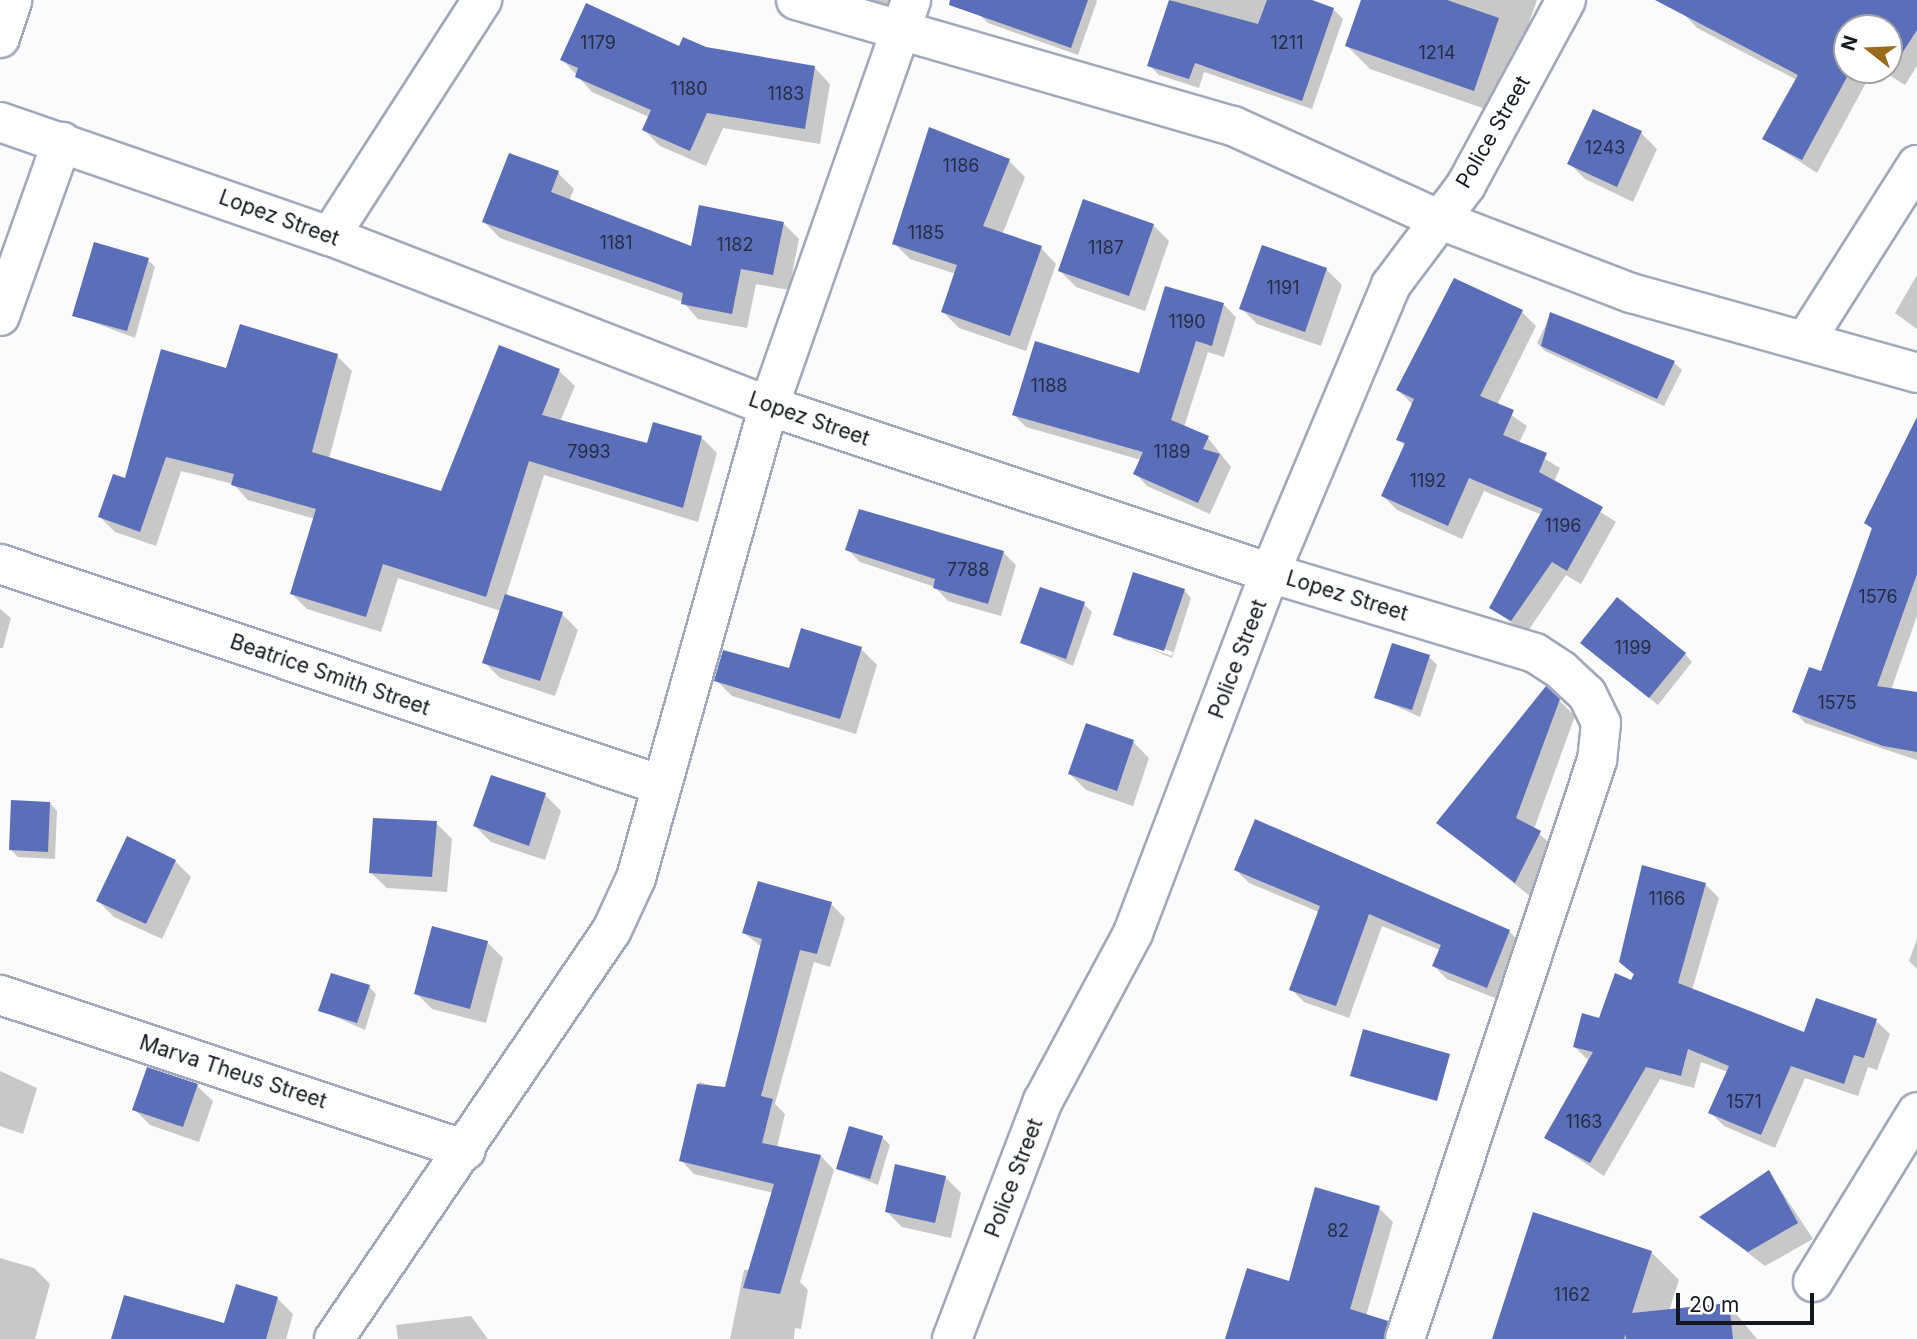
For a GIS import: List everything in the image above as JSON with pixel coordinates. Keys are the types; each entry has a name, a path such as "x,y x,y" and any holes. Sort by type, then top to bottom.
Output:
{"street":[{"path":"0,38 12,0"},
{"path":"330,236 482,0"},
{"path":"796,0 905,17 1233,126 1438,219 1631,293 1807,338 1917,373"},
{"name":"Police Street","path":"952,1339 1044,1101 1133,933 1270,573 1391,285 1478,164 1566,0"},
{"path":"334,1339 360,1293 413,1232 611,932 636,878 769,406 905,17"},
{"name":"Lopez Street","path":"0,122 330,236 769,406 1270,573 1535,653 1587,694 1601,723 1597,760 1405,1339"},
{"path":"0,316 62,142"},
{"path":"1807,338 1917,165"},
{"name":"Beatrice Smith Street","path":"0,564 661,785"},
{"name":"Marva Theus Street","path":"0,995 466,1150"},
{"path":"1813,1282 1917,1112"}],"building":[{"path":"950,0 1088,0 1071,48 949,5"},
{"path":"1169,0 1258,24 1267,0 1312,0 1334,8 1302,101 1195,63 1189,79 1147,66"},
{"path":"1361,0 1447,0 1499,18 1474,91 1345,46"},
{"path":"1655,0 1917,0 1917,30 1903,52 1903,14 1833,14 1833,84 1843,84 1802,160 1762,139 1798,75"},
{"path":"586,3 679,46 683,37 706,47 815,66 805,129 707,113 690,151 642,130 651,110 575,77 578,68 560,60"},
{"path":"1593,109 1642,131 1617,187 1567,164"},
{"path":"929,127 1010,159 983,226 1042,246 1010,336 941,312 957,265 892,244"},
{"path":"509,153 559,171 551,192 691,246 699,205 784,222 773,275 741,269 732,314 681,304 683,293 482,222"},
{"path":"1083,199 1154,224 1129,296 1058,271"},
{"path":"94,242 149,258 127,331 72,316"},
{"path":"1262,245 1327,268 1305,332 1239,309"},
{"path":"1454,278 1523,310 1480,396 1514,410 1503,435 1547,453 1539,472 1603,507 1567,571 1552,562 1511,621 1489,608 1543,509 1469,478 1448,526 1381,496 1405,443 1396,440 1414,399 1396,390"},
{"path":"1165,286 1224,303 1212,346 1196,341 1171,420 1209,436 1203,449 1220,454 1198,503 1133,474 1143,452 1012,415 1035,341 1139,373"},
{"path":"1550,312 1675,361 1657,399 1541,346"},
{"path":"240,324 338,354 312,452 441,491 499,345 560,369 542,415 647,443 653,422 702,436 683,508 529,461 486,597 383,564 366,617 290,594 316,509 231,485 234,474 166,457 140,532 98,517 113,474 125,478 161,349 226,368"},
{"path":"1917,417 1917,574 1877,686 1917,692 1917,752 1883,746 1792,712 1809,667 1821,671 1872,528 1864,523"},
{"path":"859,509 1004,551 988,604 933,588 935,579 845,550"},
{"path":"1133,572 1185,589 1164,651 1113,635"},
{"path":"1040,587 1085,602 1066,659 1020,643"},
{"path":"505,594 563,612 540,681 482,663"},
{"path":"1617,597 1686,653 1649,698 1580,643"},
{"path":"801,628 862,647 840,719 714,681 723,650 789,668"},
{"path":"1392,643 1430,655 1412,710 1374,698"},
{"path":"1546,686 1560,699 1516,818 1541,831 1515,883 1436,823"},
{"path":"1086,723 1134,740 1117,791 1068,774"},
{"path":"491,775 546,793 529,846 473,826"},
{"path":"11,800 50,802 48,852 9,850"},
{"path":"373,818 437,821 432,877 369,873"},
{"path":"1255,819 1510,930 1487,988 1432,966 1441,945 1369,914 1336,1006 1289,990 1320,906 1234,870"},
{"path":"127,836 176,860 146,924 96,901"},
{"path":"1642,865 1706,883 1678,983 1804,1032 1816,998 1877,1019 1864,1058 1854,1055 1844,1084 1791,1066 1761,1135 1708,1113 1729,1066 1688,1049 1681,1076 1646,1067 1590,1163 1544,1138 1593,1052 1573,1047 1582,1013 1599,1018 1615,973 1631,980 1634,974 1619,962"},
{"path":"758,881 832,902 817,954 800,950 761,1096 773,1099 762,1143 821,1155 780,1294 743,1288 774,1184 679,1161 697,1084 725,1087 762,939 742,933"},
{"path":"432,926 488,941 470,1009 414,994"},
{"path":"331,973 370,985 357,1023 318,1011"},
{"path":"1363,1029 1450,1054 1437,1101 1350,1076"},
{"path":"147,1067 198,1084 183,1127 132,1110"},
{"path":"849,1126 883,1136 870,1179 836,1169"},
{"path":"895,1164 946,1176 935,1223 885,1212"},
{"path":"1769,1170 1798,1223 1748,1252 1699,1217"},
{"path":"1315,1187 1380,1206 1350,1309 1388,1321 1384,1339 1225,1339 1247,1268 1289,1281"},
{"path":"1533,1212 1652,1251 1632,1313 1729,1303 1733,1339 1626,1339 1626,1334 1624,1339 1492,1339"},
{"path":"236,1284 278,1297 266,1339 111,1339 124,1295 224,1323"}]}
